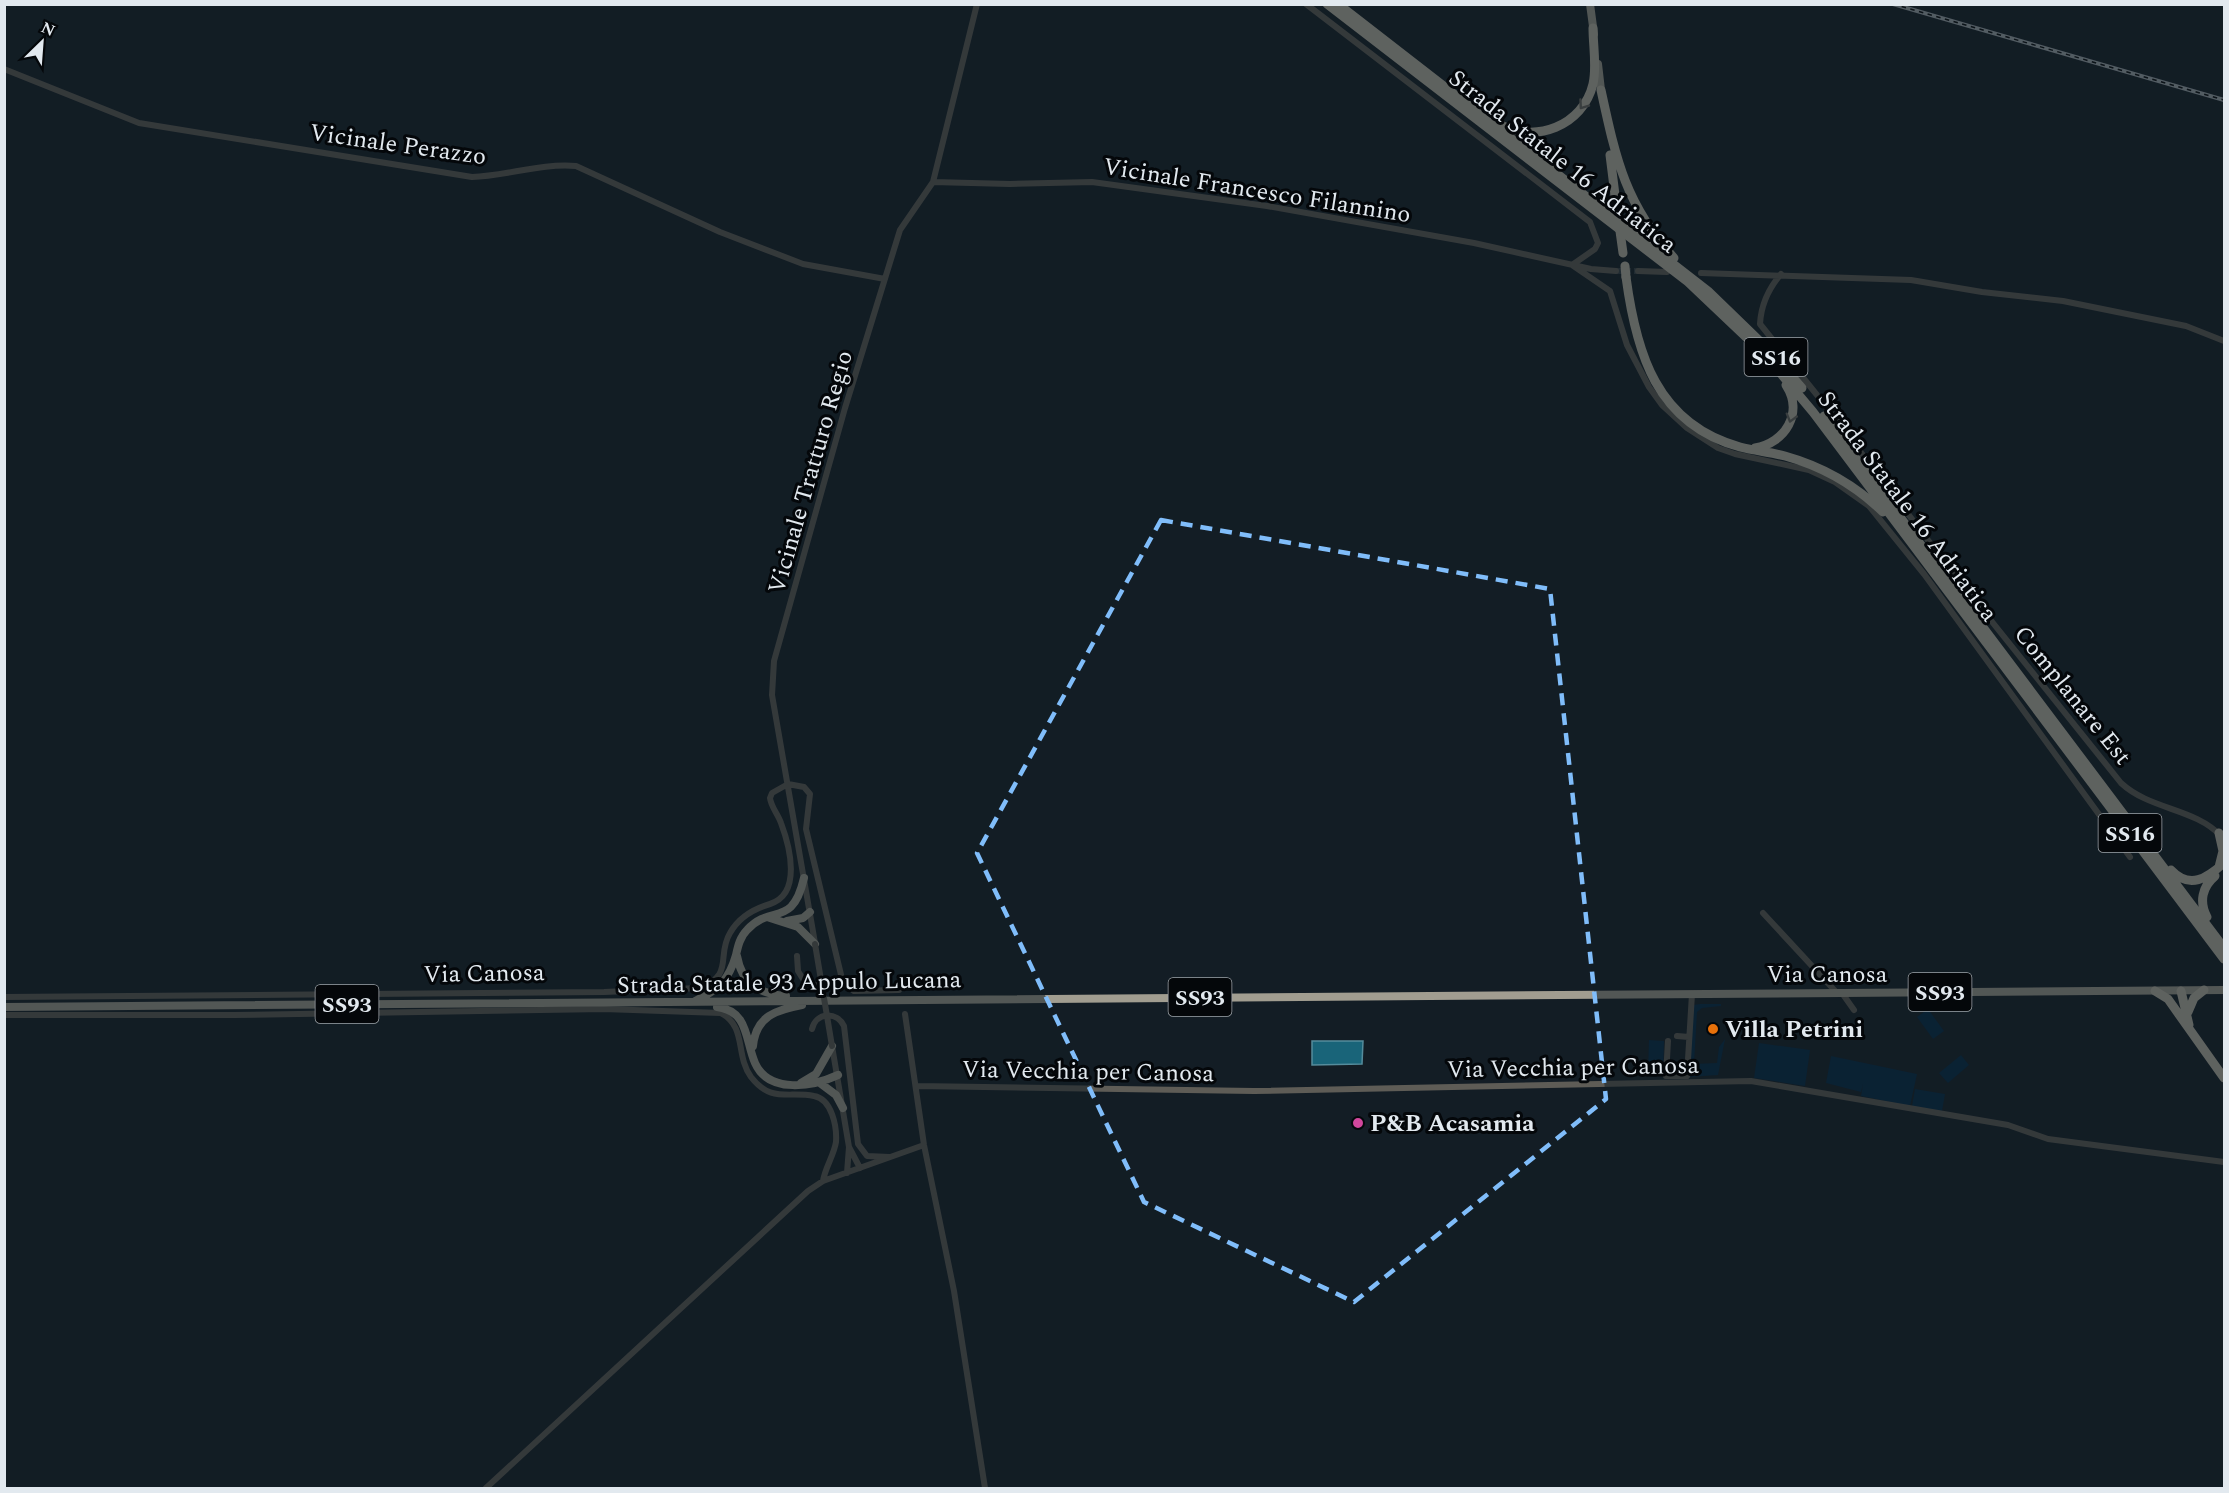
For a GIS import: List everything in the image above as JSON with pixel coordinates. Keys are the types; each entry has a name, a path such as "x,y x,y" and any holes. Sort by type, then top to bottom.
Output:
{"highway":[{"name":"Strada Statale 16 Adriatica","path":"1327,4 1688,282 1745,334 1792,385 1920,554 2130,822 2224,948"},
{"name":"Strada Statale 16 Adriatica","path":"1338,4 1708,291 1749,329 1796,380 2224,959"},
{"name":"SS16","path":"1451,91 1511,129 1539,132 1558,127 1577,113 1590,92 1594,73 1593,28"},
{"name":"SS16","path":"1601,90 1623,253 1620,268 1626,277 1636,339 1647,367 1659,387 1682,414 1701,429 1729,443 1804,462 1842,480 1879,508 1920,554"},
{"name":"SS16","path":"1601,90 1618,165 1632,199 1657,237 1708,291"},
{"name":"SS16","path":"1745,334 1788,387 1793,405 1790,423 1780,437 1768,445 1750,449"},
{"name":"SS16","path":"2130,822 2178,877 2199,881 2223,869"},
{"path":"2222,836 2223,869"},
{"name":"SS16","path":"2223,869 2208,884 2202,902 2205,914 2224,948"},
{"path":"2184,1016 2194,998 2204,990"},
{"path":"2156,991 2167,997 2184,1016"},
{"path":"2181,991 2178,1000 2189,1027 2224,1078"}],"main road":[{"path":"1590,4 1601,90"},
{"path":"785,917 797,900 804,878"},
{"path":"690,1003 721,986 732,970 736,954 747,930 770,918 810,912"},
{"path":"785,917 815,944"},
{"path":"736,954 745,979 756,989 771,995 825,1000"},
{"name":"Via Canosa","path":"1574,995 2224,990"},
{"name":"Strada Statale 93 Appulo Lucana","path":"4,1007 1574,995"},
{"path":"752,1053 753,1038 764,1018 775,1010 825,1000"},
{"path":"690,1003 727,1008 738,1017 745,1026 756,1065 764,1075 774,1081 797,1085 818,1078 838,1075"},
{"path":"818,1078 832,1046"},
{"path":"818,1078 836,1095 843,1108"}],"street":[{"path":"933,182 977,4"},
{"path":"1306,4 1590,222 1598,243 1595,249 1572,265 1610,291 1628,345 1649,387 1662,405 1687,428 1718,448 1735,454 1809,470 1835,482 1869,506 1924,574 2130,857"},
{"name":"Vicinale Perazzo","path":"4,69 140,123 472,177 554,165 576,166 720,232 803,264 885,279"},
{"name":"Vicinale Francesco Filannino","path":"933,182 1010,184 1092,182 1290,210 1474,243 1572,265 1620,268"},
{"name":"Vicinale Tratturo Regio","path":"849,1147 772,695 774,660 845,408 900,230 933,182"},
{"path":"1638,271 1667,272"},
{"path":"1701,273 1911,280 2064,301 2186,326 2224,341"},
{"name":"Complanare Est","path":"1781,274 1769,290 1761,311 1760,324 1957,578 2121,783 2142,799 2203,822 2222,836"},
{"path":"788,784 804,787 810,794 806,829 843,983 854,991 899,990"},
{"name":"Via Canosa","path":"4,997 604,992 699,988 709,984 721,973 729,934 734,926 747,914 781,899 789,887 791,874 785,837 770,798 772,793 788,784"},
{"path":"1763,913 1854,1010"},
{"path":"797,956 798,971 806,984 828,986 843,983"},
{"path":"1668,1041 1666,1076 1687,1076 1692,994"},
{"name":"Via Canosa","path":"4,1015 233,1015 604,1009 714,1012 727,1017 734,1023 739,1032 744,1063 757,1083 781,1096 814,1096 822,1099 833,1119 836,1144 823,1181"},
{"path":"905,1014 924,1145 954,1290 985,1488"},
{"path":"812,1029 816,1020 822,1016 835,1016 841,1019 844,1026 858,1144 867,1156 889,1158"},
{"path":"1677,1036 1689,1037"},
{"name":"Via Vecchia per Canosa","path":"916,1086 1254,1091 1751,1081 2008,1125 2048,1138 2224,1162"},
{"path":"486,1488 808,1191 823,1181 924,1145"},
{"path":"849,1147 860,1168"},
{"path":"847,1173 849,1147"}],"highlighted area":[{"path":"1161,520 1550,589 1606,1099 1354,1302 1144,1202 977,853"}],"shaded area":[{"path":"1721,1004 1721,1006 1702,1008 1697,1012 1694,1064 1717,1063 1719,1047 1725,1039 1718,1075 1689,1077 1693,1005"},
{"path":"1928,1009 1944,1031 1933,1039 1917,1017"},
{"path":"1649,1040 1664,1041 1663,1074 1648,1073"},
{"path":"1312,1041 1363,1041 1362,1064 1312,1065"},
{"path":"1759,1043 1810,1050 1805,1086 1754,1078"},
{"path":"1961,1055 1969,1065 1948,1083 1939,1073"},
{"path":"1831,1056 1917,1074 1910,1106 1861,1096 1863,1084 1861,1092 1826,1083"},
{"path":"1915,1089 1945,1094 1942,1111 1912,1106"}],"tunnel":[{"path":"1616,271 1638,271"}],"railway":[{"path":"1893,4 2224,100"}],"place":[{"name":"Villa Petrini","path":"1713,1029"},
{"name":"P&B Acasamia","path":"1358,1123"}]}
